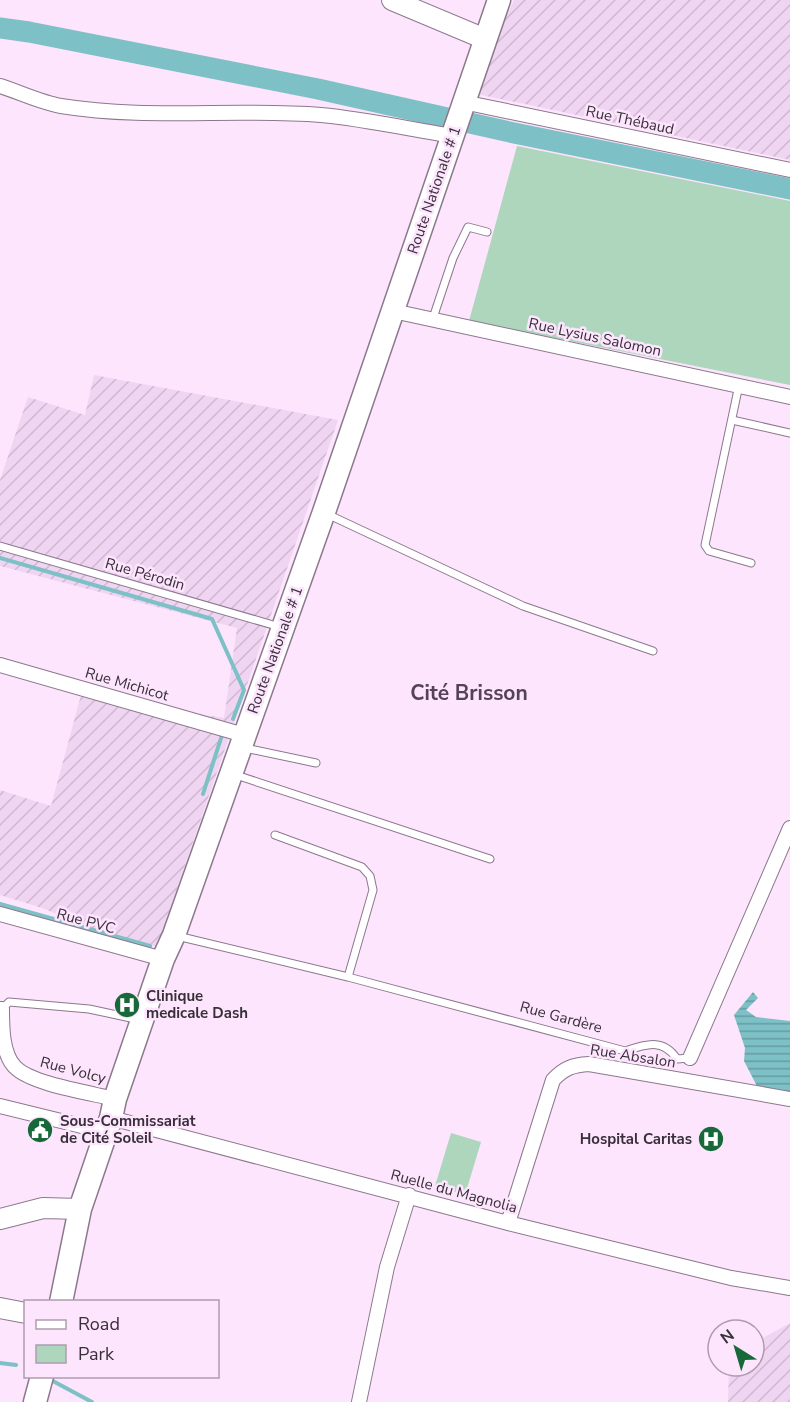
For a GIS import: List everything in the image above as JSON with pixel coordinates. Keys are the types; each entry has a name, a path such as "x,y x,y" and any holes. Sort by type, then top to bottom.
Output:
{"main road":[{"path":"392,0 485,39"},
{"name":"Route Nationale # 1","path":"61,1300 80,1209 142,1021 324,512 499,0"},
{"path":"0,1220 43,1208 80,1209"},
{"path":"0,1308 24,1313"},
{"path":"35,1402 42,1378"}],"street":[{"name":"Rue Thébaud","path":"0,86 31,95 41,101 84,109 132,113 322,115 457,120 790,170"},
{"name":"Rue Lysius Salomon","path":"393,311 790,397"},
{"name":"Rue Michicot","path":"0,665 242,741"},
{"name":"Rue Gardère","path":"690,1058 790,828"},
{"name":"Rue PVC","path":"0,914 163,959"},
{"name":"Rue Volcy","path":"1,1009 3,1040 14,1067 111,1116"},
{"name":"Rue Absalon","path":"508,1223 553,1080 562,1070 575,1065 589,1064 790,1099"},
{"path":"0,1106 111,1116"},
{"name":"Ruelle du Magnolia","path":"111,1116 508,1223 731,1278 790,1288"},
{"path":"359,1402 387,1267 409,1195"}],"lane":[{"path":"433,318 453,258 468,227 487,232"},
{"path":"739,385 705,545 709,551 751,563"},
{"path":"732,420 790,433"},
{"path":"324,512 523,606 653,651"},
{"name":"Rue Pérodin","path":"0,546 283,628"},
{"path":"242,741 316,763"},
{"path":"230,773 489,859"},
{"path":"275,835 362,867 370,876 373,890 348,976"},
{"name":"Rue Gardère","path":"174,935 348,976 625,1051 649,1043 671,1049 677,1059 690,1058"},
{"path":"1,1009 9,1002 89,1009 142,1021"}],"shaded area":[{"path":"514,0 790,0 790,160 472,93"},
{"path":"94,375 338,420 157,947 99,931 42,908 0,895 0,790 51,806 81,695 224,718 237,628 0,566 0,480 28,397 85,415"},
{"path":"753,992 758,998 746,1010 756,1017 790,1021 790,1093 760,1092 744,1061 745,1048 734,1015"},
{"path":"790,1323 790,1402 728,1402 729,1378 766,1378 766,1336"}],"green space":[{"path":"517,146 790,201 790,385 469,321"},
{"path":"451,1133 481,1142 465,1195 435,1186"}],"waterway":[{"path":"0,28 318,89 514,133 790,189"},
{"path":"0,558 212,619 244,690 233,719"},
{"path":"203,794 223,732"},
{"path":"0,904 150,946"},
{"path":"0,1363 16,1365"},
{"path":"51,1380 92,1402"}],"place":[{"name":"Clinique medicale Dash","path":"127,1005"},
{"name":"Sous-Commissariat de Cité Soleil","path":"40,1130"},
{"name":"Hospital Caritas","path":"711,1139"}],"district":[{"name":"Cité Brisson","path":"469,693"}]}
